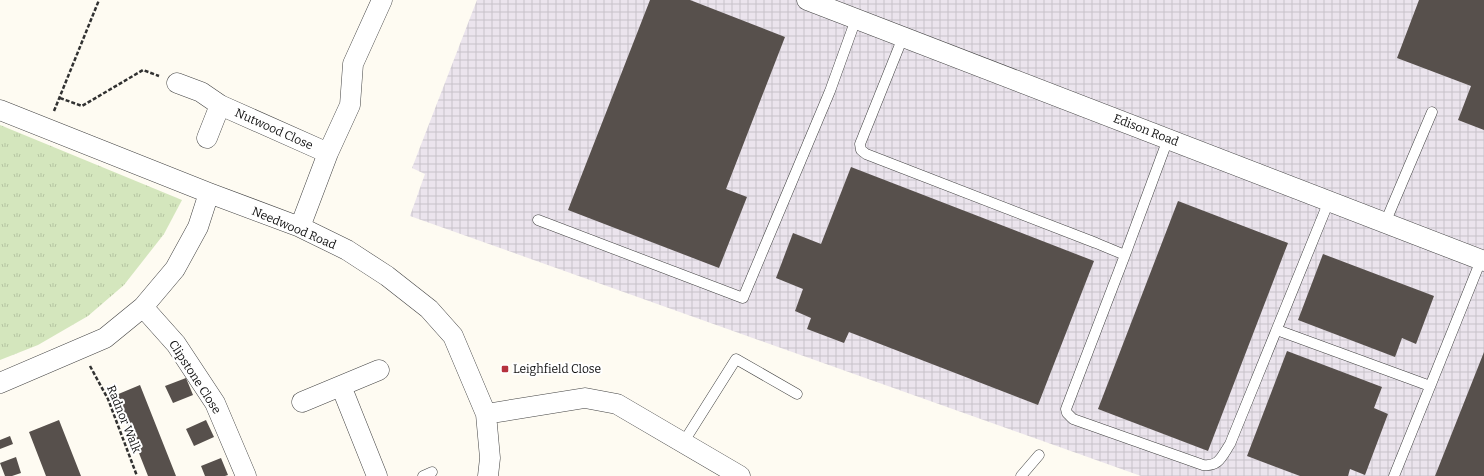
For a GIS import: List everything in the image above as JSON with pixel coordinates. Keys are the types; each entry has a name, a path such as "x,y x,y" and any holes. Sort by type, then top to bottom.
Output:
{"street":[{"name":"Nutwood Close","path":"300,227 328,153 350,105 353,64 382,0"},
{"name":"Edison Road","path":"808,0 1482,260"},
{"name":"Nutwood Close","path":"177,83 201,92 220,105 328,153"},
{"name":"Nutwood Close","path":"207,138 220,105"},
{"name":"Needwood Road","path":"0,110 209,193 300,227 347,250 387,276 429,309 453,336 486,414 490,458 488,476"},
{"path":"0,383 105,338 142,307 175,269 198,226 209,193"},
{"name":"Clipstone Close","path":"142,307 176,344 215,403 246,476"},
{"path":"302,402 379,370"},
{"path":"341,386 377,476"},
{"path":"486,414 585,398 617,404 740,476"}],"lane":[{"path":"538,220 744,298 830,90 856,18"},
{"path":"903,37 860,144 861,150 866,154 1126,254"},
{"path":"1385,223 1432,112"},
{"path":"1168,139 1126,254 1066,409 1072,418 1203,465 1210,466 1216,463 1230,444 1330,201"},
{"path":"1394,476 1482,260"},
{"path":"1277,330 1430,386"},
{"path":"683,443 736,359 797,394"},
{"path":"1021,476 1039,455"}],"path":[{"path":"47,128 99,0"},
{"path":"60,98 82,106 143,70 177,83"},
{"name":"Radnor Walk","path":"80,348 108,399 137,476"}],"shaded area":[{"path":"477,0 1484,0 1484,476 1141,476 410,216 425,174 412,168"}],"green space":[{"path":"0,125 182,200 164,234 124,285 88,316 38,345 0,360"}],"building":[{"path":"650,0 690,0 785,37 726,189 747,197 719,268 568,210"},
{"path":"1419,0 1484,0 1484,130 1458,120 1471,86 1397,58"},
{"path":"851,167 1094,261 1038,405 849,332 844,343 807,329 811,318 795,311 803,289 776,278 793,233 821,244"},
{"path":"1178,201 1288,243 1208,451 1098,409"},
{"path":"1323,254 1434,296 1416,344 1402,338 1395,357 1298,320"},
{"path":"1287,351 1382,387 1374,408 1388,414 1365,475 1350,469 1348,476 1300,476 1247,456"},
{"path":"1484,352 1484,476 1435,476"},
{"path":"186,378 193,395 173,403 165,386"},
{"path":"140,385 176,476 148,476 116,395"},
{"path":"59,420 81,476 46,476 29,432"},
{"path":"206,420 214,437 194,446 186,429"},
{"path":"10,436 13,444 0,449 0,440"},
{"path":"16,457 21,473 12,476 5,476 0,463"},
{"path":"221,458 228,475 205,476 201,466"}],"place":[{"name":"Leighfield Close","path":"505,369"}]}
